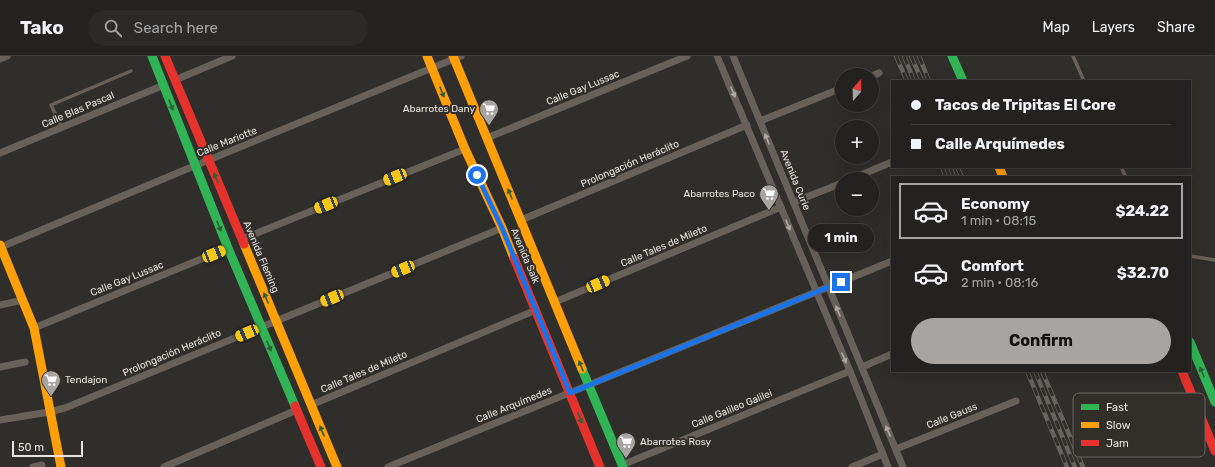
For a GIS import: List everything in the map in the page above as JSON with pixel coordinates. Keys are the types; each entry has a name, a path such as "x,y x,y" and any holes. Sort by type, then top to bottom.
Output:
{"street":[{"path":"0,59 7,56"},
{"path":"152,56 194,166 321,467"},
{"name":"Avenida Fleming","path":"165,56 337,467"},
{"path":"175,80 232,56"},
{"name":"Avenida Salk","path":"427,56 465,149 502,228 600,467"},
{"name":"Calle Gay Lussac","path":"487,138 687,56"},
{"path":"718,56 850,371 888,467"},
{"name":"Avenida Curie","path":"732,56 903,467"},
{"path":"952,56 963,80"},
{"name":"Avenida Salk","path":"456,57 487,138 623,466"},
{"name":"Calle Mariotte","path":"0,246 456,57"},
{"name":"Calle Blas Pascal","path":"0,153 164,85"},
{"path":"760,121 835,91"},
{"name":"Prolongación Heráclito","path":"521,220 747,125"},
{"path":"242,239 465,149"},
{"path":"867,172 891,162"},
{"path":"794,202 835,185"},
{"name":"Calle Tales de Mileto","path":"555,302 781,207"},
{"name":"Prolongación Heráclito","path":"0,420 65,408 502,228"},
{"path":"0,246 34,328 49,412 61,467"},
{"name":"Calle Gay Lussac","path":"34,328 228,248"},
{"name":"Calle Arquímedes","path":"388,467 891,261"},
{"path":"0,304 23,300"},
{"name":"Calle Tales de Mileto","path":"311,405 536,310"},
{"path":"1191,344 1215,402"},
{"path":"862,367 891,354"},
{"path":"0,367 25,362"},
{"name":"Calle Galileo Galilei","path":"623,466 850,371"},
{"path":"1182,372 1191,393"},
{"name":"Calle Gauss","path":"896,449 1016,401"},
{"path":"164,467 297,410"},
{"path":"1205,427 1215,451"},
{"path":"852,467 883,454"},
{"path":"33,467 42,466"}],"lane":[{"path":"1073,56 1084,80"},
{"path":"62,128 51,105 131,71"},
{"path":"1191,256 1215,260"}],"railway":[{"path":"896,56 907,80"},
{"path":"904,56 914,80"},
{"path":"911,56 922,80"},
{"path":"919,56 929,80"},
{"path":"942,168 946,176"},
{"path":"950,168 954,176"},
{"path":"958,168 962,176"},
{"path":"1027,372 1067,467"},
{"path":"1035,372 1075,467"},
{"path":"1042,372 1073,444"},
{"path":"1079,457 1083,467"}],"traffic: fast":[{"path":"152,56 228,248 295,406"},
{"path":"952,56 963,80"},
{"path":"1191,344 1215,402"},
{"path":"582,369 623,467"}],"traffic: slow":[{"path":"427,56 465,149 502,228 514,258"},
{"path":"453,56 582,369"},
{"path":"999,168 1003,176"},
{"path":"244,244 337,467"},
{"path":"0,245 34,328 61,467"}],"traffic: jam":[{"path":"165,56 244,244"},
{"path":"514,258 600,467"},
{"path":"1182,372 1191,393"},
{"path":"295,406 321,467"},
{"path":"1205,427 1215,451"}],"place":[{"name":"Abarrotes Dany","path":"489,126"},
{"name":"Abarrotes Paco","path":"769,211"},
{"name":"Tendajon","path":"51,397"},
{"name":"Abarrotes Rosy","path":"626,459"}],"route":[{"path":"477,175 502,228 570,393 588,384 841,282"}]}
